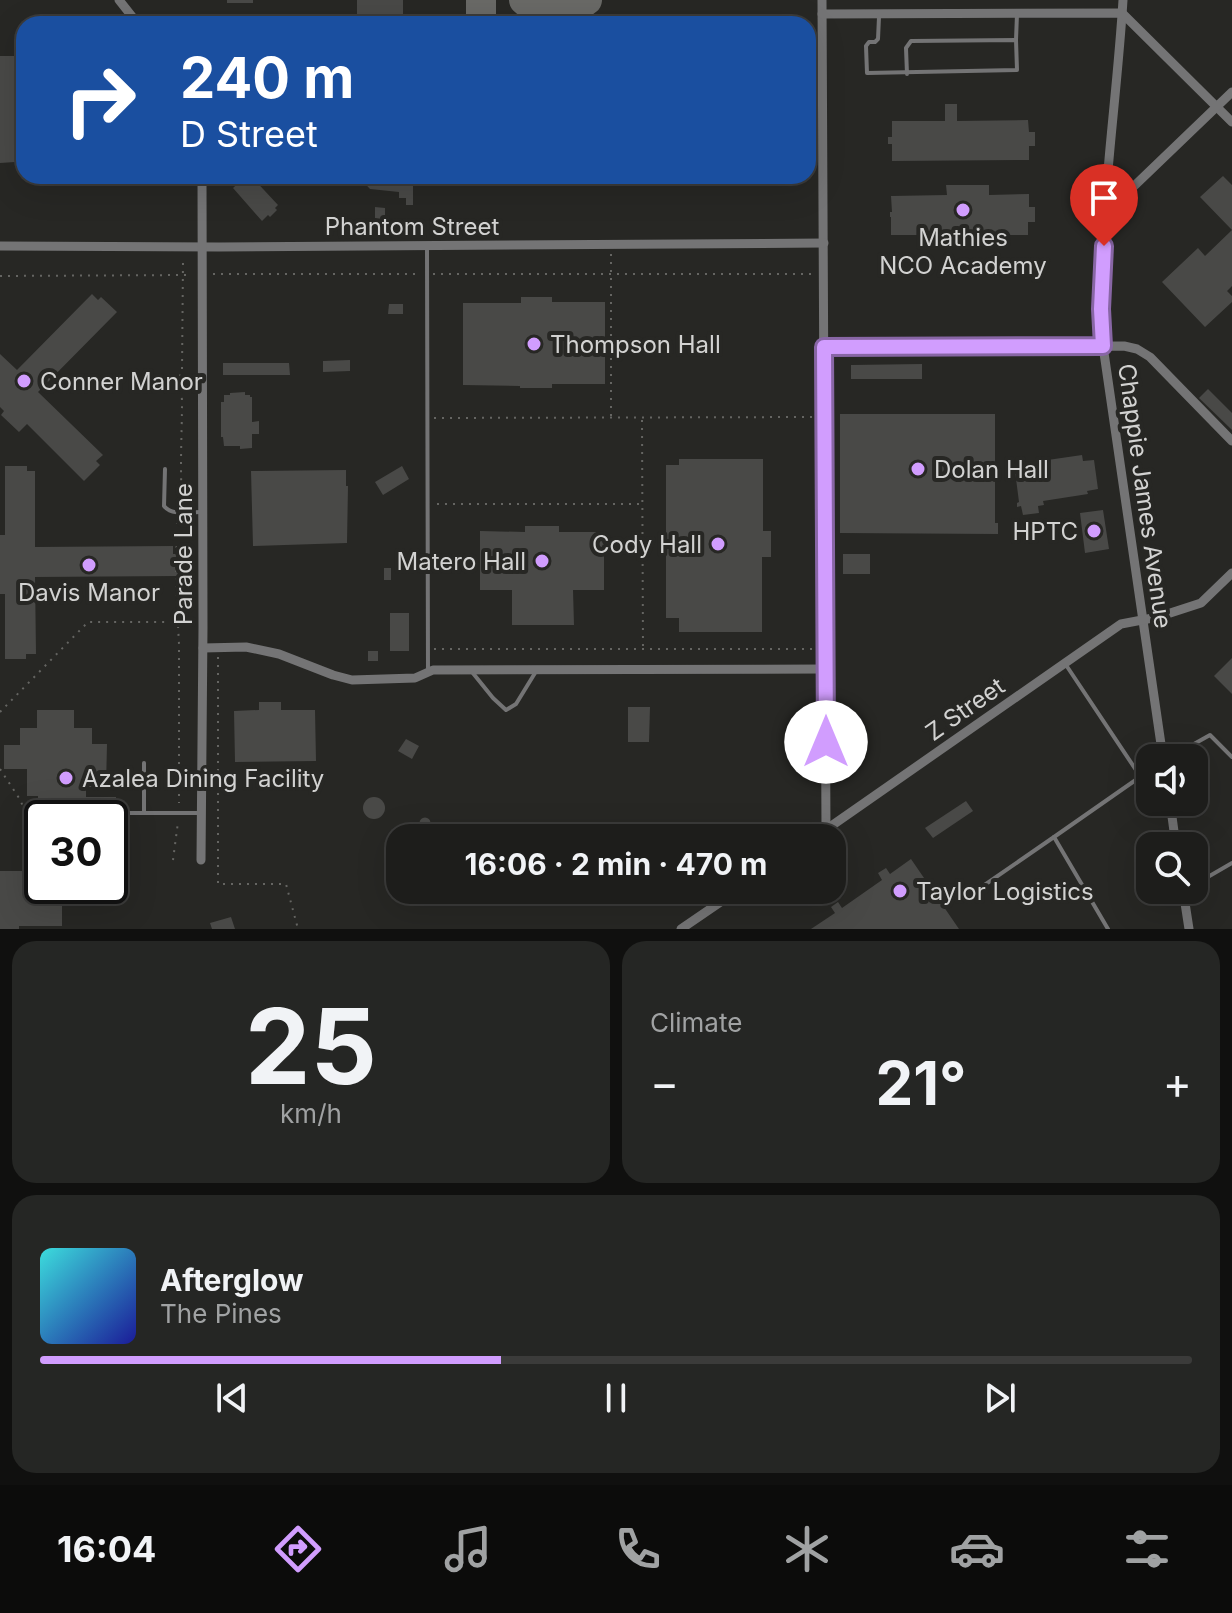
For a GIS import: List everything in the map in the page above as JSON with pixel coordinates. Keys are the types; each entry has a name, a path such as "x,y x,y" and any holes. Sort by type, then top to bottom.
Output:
{"street":[{"path":"119,0 132,16"},
{"path":"822,0 826,824"},
{"name":"Chappie James Avenue","path":"1123,0 1105,214 1101,309 1103,346 1142,621 1164,744"},
{"path":"822,14 1122,13 1232,122"},
{"path":"1105,214 1232,92"},
{"name":"Parade Lane","path":"201,860 202,184"},
{"name":"Phantom Street","path":"0,246 824,243"},
{"path":"824,347 1124,346 1150,357 1232,441"},
{"name":"Z Street","path":"835,824 1121,624 1142,621 1201,603 1232,573"},
{"path":"203,648 246,647 279,654 352,680 415,678 433,670 825,669"},
{"path":"681,929 718,904"},
{"path":"1186,904 1189,929"}],"lane":[{"path":"879,14 878,39 866,46 867,73 1017,70 1017,13"},
{"path":"907,74 906,48 911,41 1016,40"},
{"path":"427,245 428,672"},
{"path":"165,469 164,506 167,510 202,512"},
{"path":"1065,664 1136,770"},
{"path":"470,670 506,710 516,704 537,670"},
{"path":"1193,744 1210,735 1232,757"},
{"path":"144,763 144,813"},
{"path":"970,895 1136,779"},
{"path":"128,813 201,813"},
{"path":"1054,837 1108,929"},
{"path":"1208,877 1232,863"}],"path":[{"path":"611,244 611,418"},
{"path":"173,860 179,813 176,588 177,512 182,491 182,395 178,378 182,371 183,261"},
{"path":"0,276 824,274"},
{"path":"428,418 825,417"},
{"path":"642,418 643,650"},
{"path":"428,504 643,504"},
{"path":"0,712 88,622 187,622 203,627"},
{"path":"218,647 218,884 286,884 298,929"},
{"path":"428,649 813,649"},
{"path":"0,769 21,801 24,811"}],"building":[{"path":"227,0 253,0 253,3 227,3"},
{"path":"357,0 403,0 403,16 357,16"},
{"path":"0,56 15,56 15,162 0,163"},
{"path":"945,104 957,104 957,121 1028,120 1029,132 1035,132 1035,146 1029,146 1029,160 892,161 892,144 888,144 888,137 892,137 892,121 945,121"},
{"path":"1223,176 1232,185 1232,230 1200,197"},
{"path":"237,184 258,184 278,205 277,210 262,221 233,188"},
{"path":"365,184 413,184 413,205 406,205 406,198 399,198 399,192 370,189"},
{"name":"Mathies NCO Academy","path":"946,185 989,185 989,195 1029,194 1029,207 1035,207 1035,222 1028,222 1028,235 891,235 891,196 947,195"},
{"path":"375,207 385,208 385,222 375,222"},
{"path":"1232,230 1232,286 1227,291 1232,296 1232,302 1205,327 1162,282 1198,248 1205,256"},
{"name":"Conner Manor","path":"92,294 98,300 101,297 117,312 38,392 103,455 96,461 100,465 84,481 27,424 19,432 1,415 4,411 0,407 0,354 17,370"},
{"name":"Thompson Hall","path":"521,297 552,297 552,302 605,302 605,384 552,384 552,388 463,385 463,303 521,303"},
{"path":"389,304 403,304 403,314 388,314"},
{"path":"350,360 350,371 323,372 323,361"},
{"path":"223,363 289,363 290,375 223,375"},
{"path":"922,364 922,379 851,379 851,365"},
{"path":"1208,389 1232,413 1232,430 1199,398"},
{"path":"245,392 245,395 252,397 252,422 259,421 259,434 252,434 252,448 224,446 221,402 224,402 224,395"},
{"name":"Dolan Hall","path":"840,414 995,414 995,523 998,523 998,534 840,533"},
{"path":"1082,455 1083,461 1094,460 1098,489 1087,491 1088,494 1043,501 1044,505 1038,506 1039,513 1023,515 1021,506 1017,507 1015,471 1028,469 1027,463"},
{"name":"Cody Hall","path":"679,459 763,459 763,531 771,531 771,557 762,557 762,632 679,632 679,618 666,618 666,465 679,465"},
{"name":"Davis Manor","path":"5,466 27,466 27,471 35,471 35,547 173,546 173,554 178,554 178,576 35,577 36,654 26,654 26,659 5,659 5,594 0,594 0,535 5,535"},
{"path":"402,466 409,479 383,495 375,482"},
{"path":"346,470 347,543 253,546 251,471"},
{"name":"HPTC","path":"1103,510 1109,549 1085,553 1080,513"},
{"name":"Matero Hall","path":"525,526 559,526 559,532 604,532 604,590 573,590 574,625 512,625 512,590 480,590 480,531 525,532"},
{"path":"843,554 870,554 870,574 843,574"},
{"path":"384,568 391,568 391,580 384,580"},
{"path":"390,613 409,613 409,651 390,651"},
{"path":"368,651 378,651 378,661 368,661"},
{"path":"1232,658 1232,694 1214,676"},
{"path":"259,702 281,702 281,710 315,710 316,761 235,762 234,711 259,710"},
{"path":"628,707 650,707 649,742 628,742"},
{"name":"Azalea Dining Facility","path":"37,710 74,710 74,728 92,728 92,744 107,744 106,787 86,787 86,797 116,797 116,800 38,800 38,796 27,796 27,769 4,769 4,745 20,745 20,728 37,728"},
{"path":"406,739 419,746 412,759 398,751"},
{"path":"374,797 382,800 385,808 382,816 374,819 366,816 363,808 366,800"},
{"path":"966,801 973,811 933,838 925,828"},
{"path":"425,817 430,824 419,823"},
{"name":"Taylor Logistics","path":"911,859 959,929 811,929 835,913 831,907 835,904 842,908 882,880 878,873 886,868 890,874"},
{"path":"0,871 24,871 24,904 62,904 62,926 0,929"},
{"path":"231,917 235,929 212,929 210,923"}],"taxiway":[{"path":"481,0 481,16"},
{"path":"524,0 538,8 555,11 572,8 587,0"}],"place":[{"name":"Mathies NCO Academy","path":"963,210"},
{"name":"Thompson Hall","path":"534,344"},
{"name":"Conner Manor","path":"24,381"},
{"name":"Dolan Hall","path":"918,469"},
{"name":"HPTC","path":"1094,531"},
{"name":"Cody Hall","path":"718,544"},
{"name":"Matero Hall","path":"542,561"},
{"name":"Davis Manor","path":"89,565"},
{"name":"Azalea Dining Facility","path":"66,778"},
{"name":"Taylor Logistics","path":"900,891"}],"route":[{"path":"826,742 824,347 1103,346 1104,246"}]}
